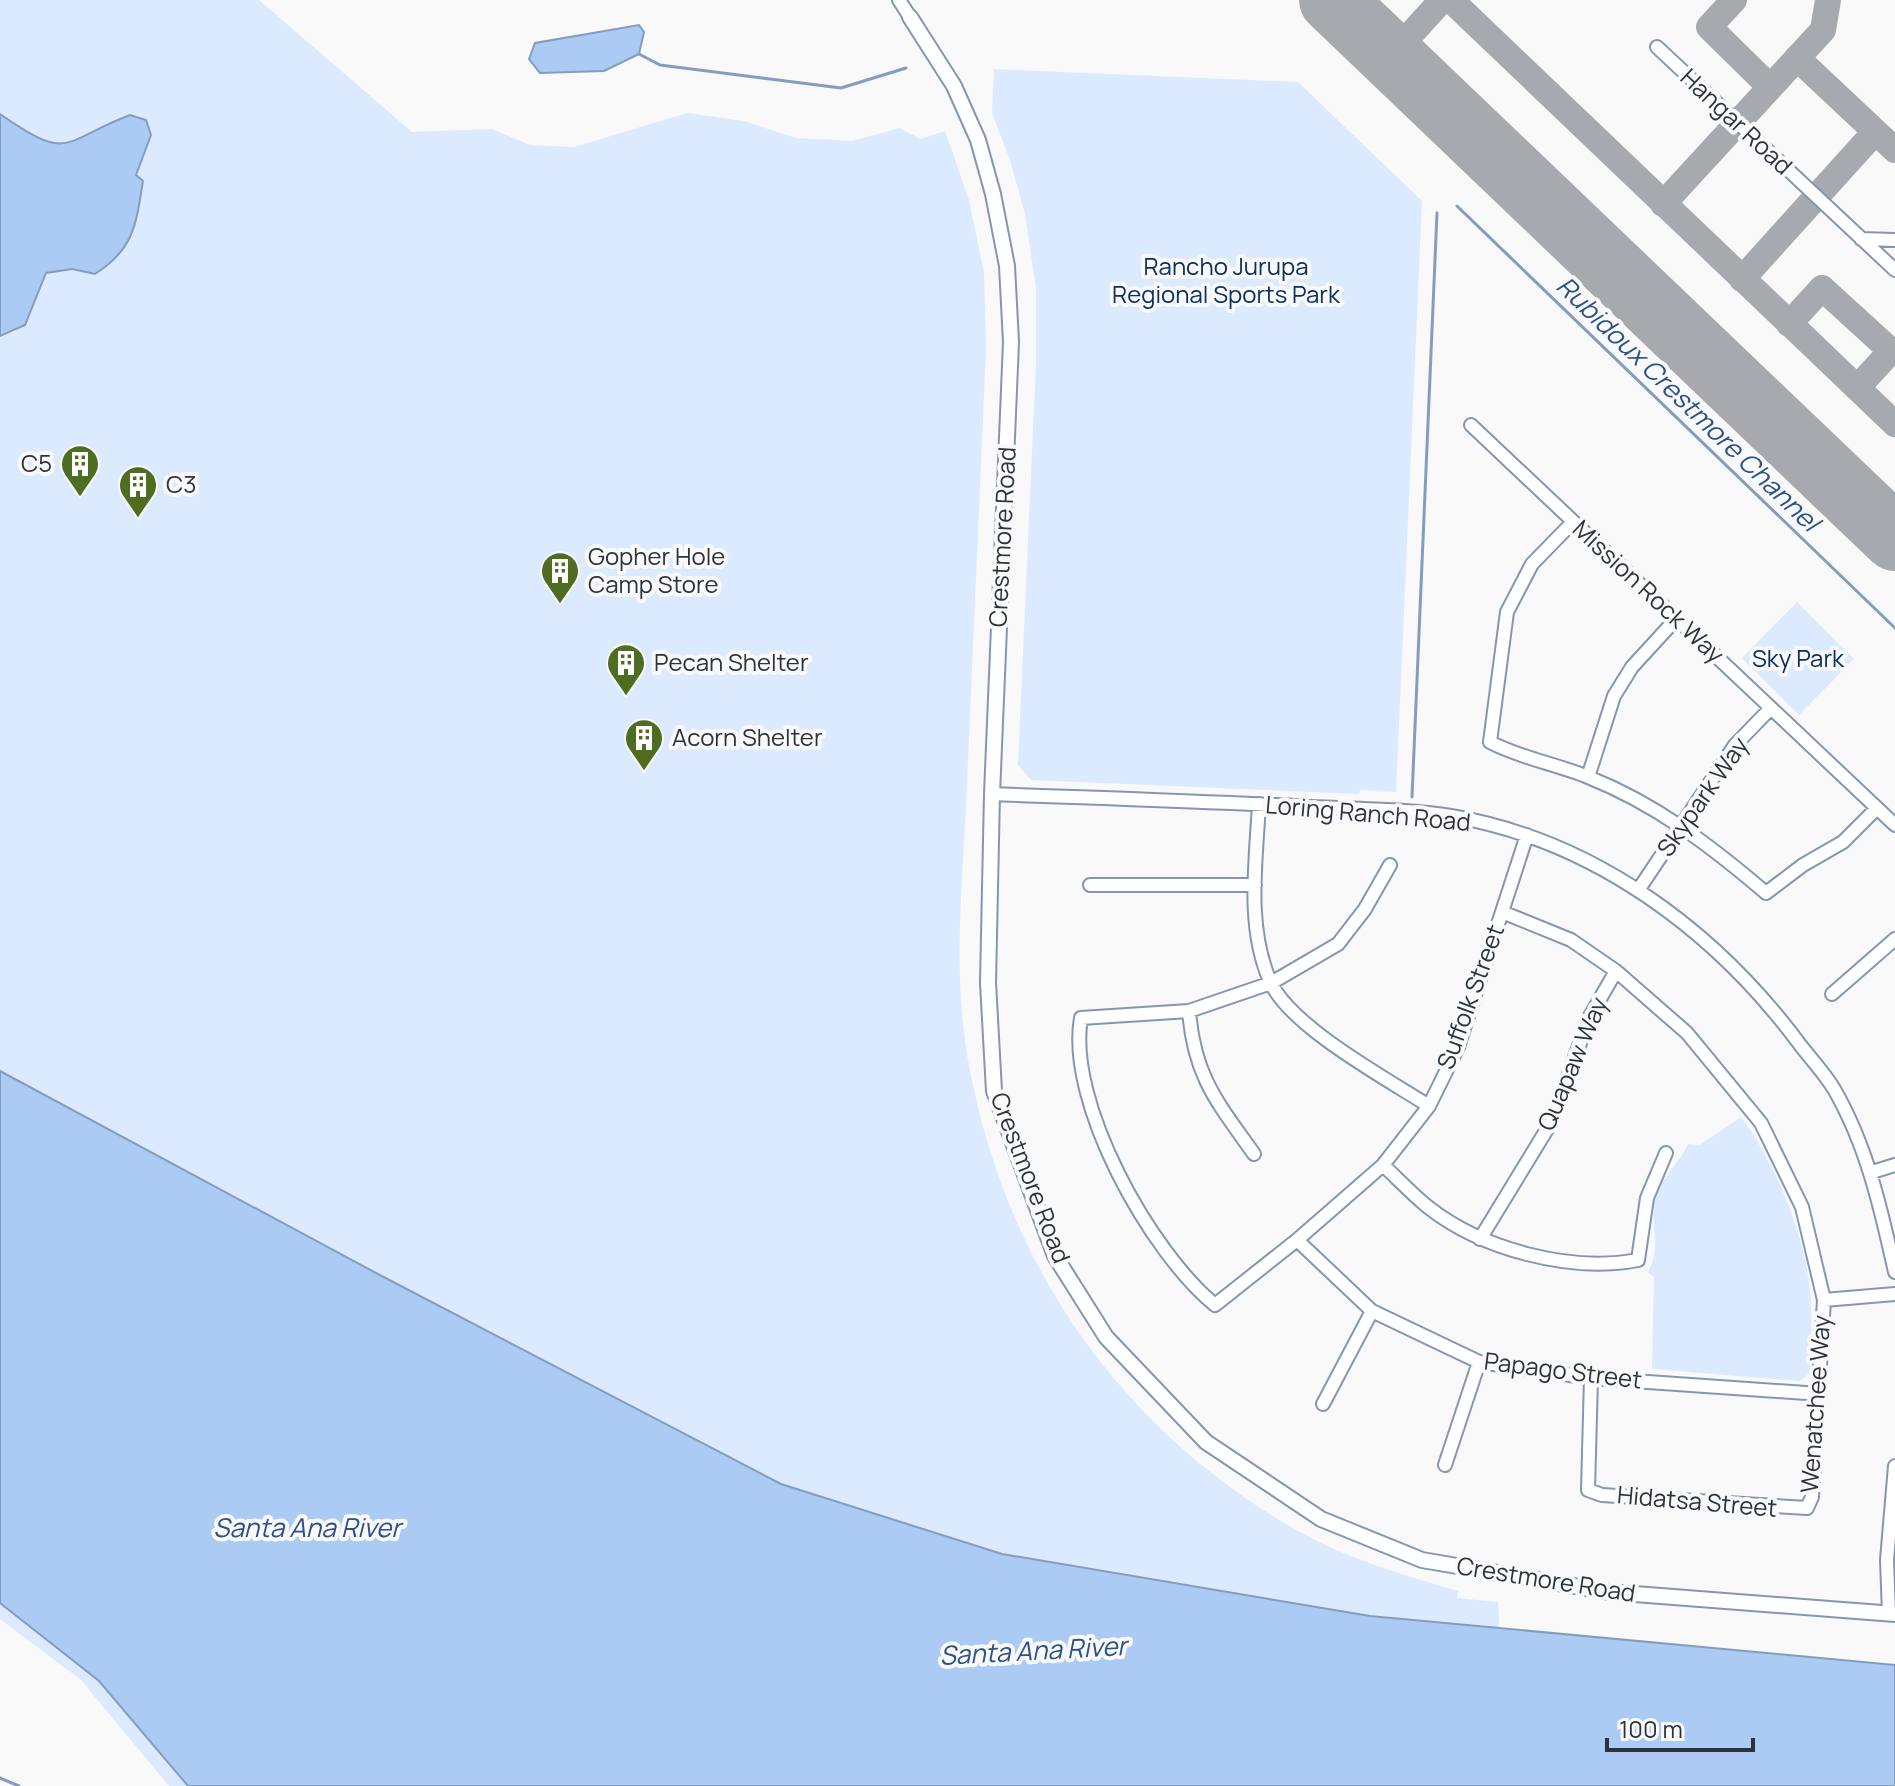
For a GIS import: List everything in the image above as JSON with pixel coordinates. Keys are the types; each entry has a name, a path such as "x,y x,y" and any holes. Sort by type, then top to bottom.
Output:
{"street":[{"path":"899,0 910,17"},
{"name":"Crestmore Road","path":"910,17 954,86 978,140 993,194 1007,266 1011,342 992,794 988,983 994,1091 1055,1256 1106,1337 1206,1442 1321,1519 1422,1560 1609,1592 1892,1614"},
{"name":"Hangar Road","path":"1657,47 1895,270"},
{"path":"1861,239 1895,240"},
{"name":"Mission Rock Way","path":"1471,425 1895,825"},
{"path":"1573,522 1532,564 1507,612 1490,742 1588,777 1636,798 1682,825 1766,893 1803,865 1843,842 1877,808"},
{"path":"1588,777 1614,696 1632,667 1676,619"},
{"name":"Skypark Way","path":"1639,889 1735,745 1771,708"},
{"name":"Loring Ranch Road","path":"992,794 1259,804 1450,816 1527,835 1585,859 1639,889 1715,949 1778,1014 1834,1089 1872,1172 1895,1272"},
{"path":"1259,804 1256,936 1271,983 1316,1032 1429,1106"},
{"name":"Suffolk Street","path":"1189,1011 1089,1014 1081,1018 1082,1068 1108,1155 1148,1228 1215,1305 1297,1240 1383,1165 1429,1106 1458,1047 1527,835"},
{"path":"1254,1154 1208,1089 1192,1047 1189,1011 1271,983 1338,944 1365,909 1390,865"},
{"path":"1090,885 1255,885"},
{"name":"Wenatchee Way","path":"1502,912 1571,940 1616,971 1687,1033 1761,1123 1802,1207 1824,1300 1812,1497 1807,1508"},
{"path":"1832,994 1895,939"},
{"name":"Quapaw Way","path":"1480,1239 1552,1121 1589,1018 1616,971"},
{"path":"1383,1165 1428,1208 1480,1239 1575,1261 1638,1260 1647,1198 1666,1153"},
{"path":"1872,1172 1895,1165"},
{"name":"Papago Street","path":"1297,1240 1372,1311 1479,1362 1591,1378 1820,1394"},
{"path":"1824,1300 1895,1294"},
{"path":"1323,1404 1372,1311"},
{"path":"1445,1465 1479,1362"},
{"name":"Hidatsa Street","path":"1591,1378 1588,1490 1602,1495 1807,1508"},
{"path":"1892,1614 1887,1560 1895,1466"}],"green space":[{"path":"0,0 259,0 412,132 492,129 530,145 574,147 687,113 744,121 796,138 852,141 900,128 920,139 945,131 969,200 984,273 986,347 960,957 963,1026 985,1134 1010,1205 1041,1271 1079,1333 1124,1391 1176,1443 1234,1490 1317,1541 1376,1566 1458,1591 1457,1598 1498,1602 1507,1786 169,1786 81,1680 0,1619"},
{"name":"Rancho Jurupa Regional Sports Park","path":"994,69 1298,82 1422,201 1396,792 1360,790 1359,794 1031,780 1018,765 1036,363 1036,288 1025,214 1010,160 992,113"},
{"name":"Sky Park","path":"1797,602 1854,659 1799,715 1742,658"},
{"path":"1741,1117 1778,1181 1804,1257 1811,1305 1811,1347 1810,1373 1800,1381 1652,1369 1654,1277 1648,1272 1655,1251 1654,1211 1658,1191 1688,1144 1700,1145"}],"water":[{"path":"639,25 644,32 639,54 604,71 540,73 529,59 535,43"},
{"path":"0,114 40,139 54,143 77,139 130,115 146,120 151,135 136,175 143,181 135,223 118,255 95,274 72,269 46,273 25,325 0,336"},
{"name":"Santa Ana River","path":"0,1071 376,1273 781,1484 1002,1554 1370,1616 1895,1665 1895,1786 188,1786 99,1681 0,1603"}],"waterway":[{"name":"Rubidoux Crestmore Channel","path":"639,54 660,65 841,88 906,68"},
{"name":"Rubidoux Crestmore Channel","path":"1457,206 1895,628"},
{"name":"Rubidoux Crestmore Channel","path":"1412,797 1437,213"},
{"path":"0,1778 19,1786"}],"taxiway":[{"path":"1391,56 1442,0"},
{"path":"1451,0 1895,424"},
{"path":"1734,0 1709,27 1770,87"},
{"path":"1663,204 1823,30 1828,0"},
{"path":"1797,58 1895,150"},
{"path":"1742,279 1875,132"},
{"path":"1789,324 1822,288 1891,351 1857,388"}],"runway":[{"path":"1332,0 1895,538"}],"place":[{"name":"C5","path":"80,498"},
{"name":"C3","path":"138,519"},
{"name":"Gopher Hole Camp Store","path":"560,605"},
{"name":"Pecan Shelter","path":"626,697"},
{"name":"Acorn Shelter","path":"644,772"}]}
